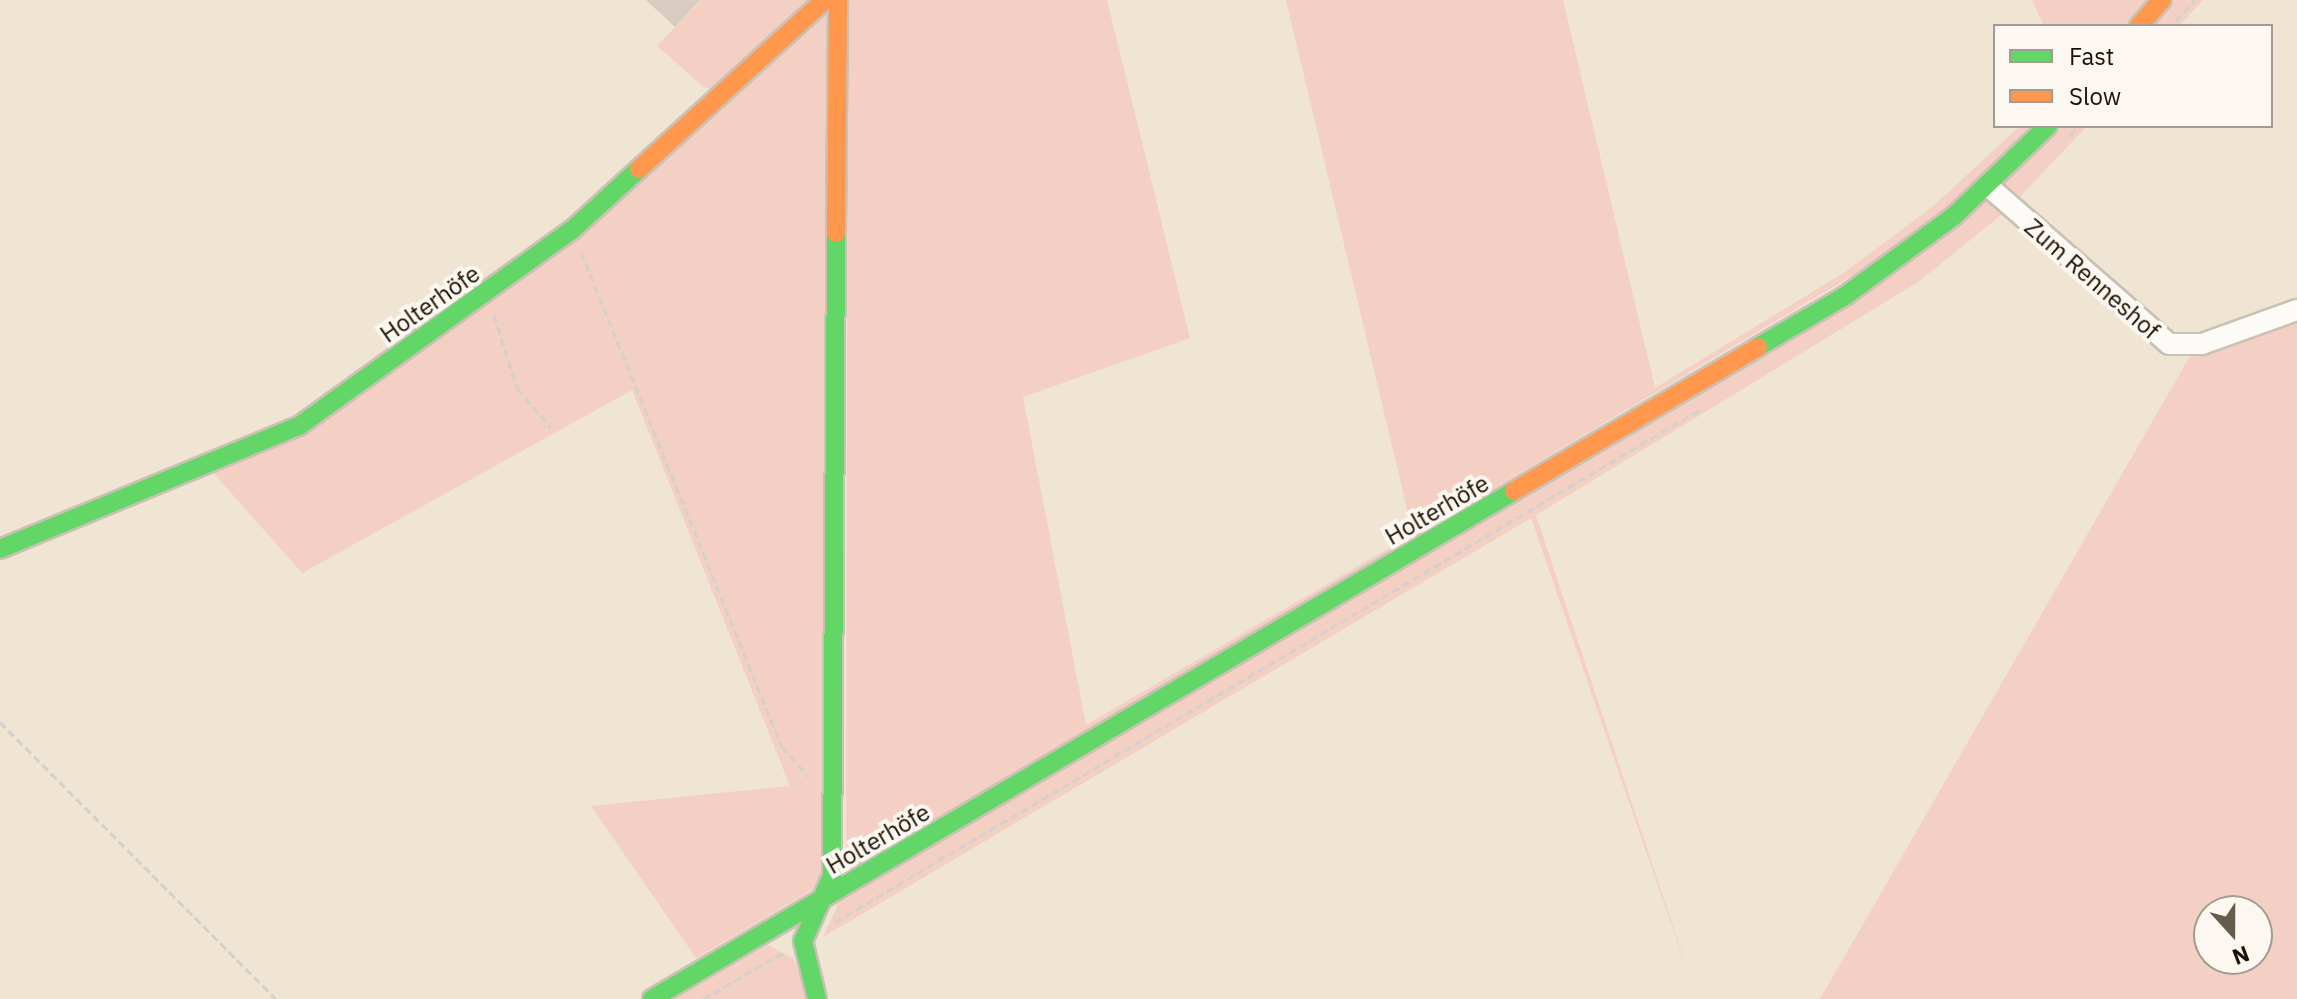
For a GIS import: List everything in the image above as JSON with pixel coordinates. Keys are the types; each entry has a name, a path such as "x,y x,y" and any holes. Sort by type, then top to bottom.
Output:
{"street":[{"name":"Holterhöfe","path":"0,549 299,426 572,230 825,0"},
{"name":"Holterhöfe","path":"820,901 832,876 838,0"},
{"path":"2141,24 2162,0"},
{"name":"Holterhöfe","path":"652,999 1845,296 1988,186 2046,128"},
{"name":"Zum Renneshof","path":"1988,186 2169,344 2194,346 2297,310"},
{"path":"817,999 803,941 820,901"}],"path":[{"path":"2173,24 2195,0"},
{"path":"572,230 786,758 805,776 832,779"},
{"path":"488,292 512,379 551,428"},
{"path":"0,722 276,999"}],"shaded area":[{"path":"701,0 814,0 723,90 705,88 657,46"},
{"path":"848,0 1107,0 1190,338 1023,397 1086,725 1413,534 1286,0 1563,0 1655,388 1845,272 1931,208 2018,128 2037,128 1922,234 846,874"},
{"path":"2032,0 2154,0 2132,24 2043,24"},
{"path":"2175,0 2203,0 2181,24 2154,24"},
{"path":"829,3 824,883 696,958 591,806 790,786 632,390 302,573 210,469 537,265"},
{"path":"2061,128 2085,128 2014,203 2000,185"},
{"path":"1986,198 2005,212 1918,282 1536,515 1697,999 1531,518 823,937 838,904"},
{"path":"2297,319 2297,999 1820,999 2190,356"},
{"path":"768,945 794,959 808,999 675,999"}],"building":[{"path":"646,0 700,0 675,27"}],"traffic: fast":[{"path":"1758,347 1845,296 1954,216 2046,128"},
{"path":"0,549 299,426 572,230 639,169"},
{"path":"817,999 803,941 832,876 836,233"},
{"path":"652,999 1514,491"}],"traffic: slow":[{"path":"639,169 825,0"},
{"path":"836,233 838,0"},
{"path":"2141,24 2162,0"},
{"path":"1514,491 1758,347"}]}
